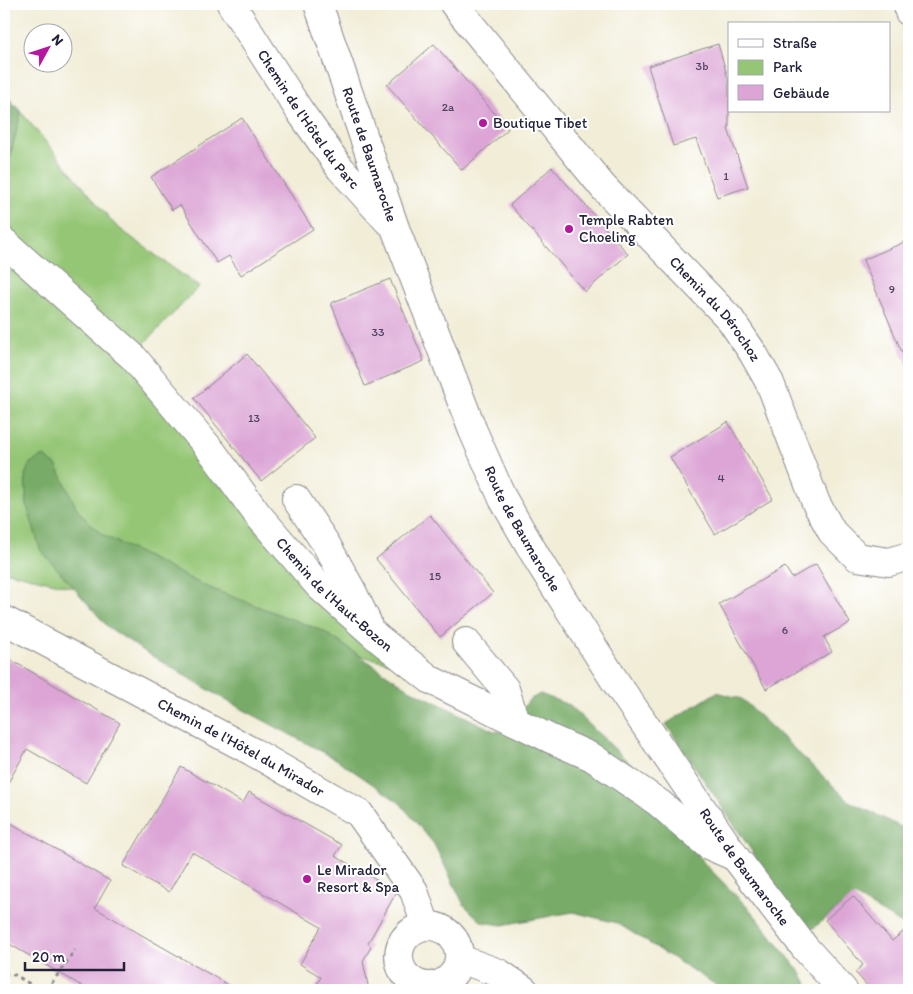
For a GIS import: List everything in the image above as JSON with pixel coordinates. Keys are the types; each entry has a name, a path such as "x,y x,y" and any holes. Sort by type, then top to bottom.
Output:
{"street":[{"name":"Chemin de l'Hôtel du Parc","path":"231,4 299,110 340,168 395,228"},
{"name":"Route de Baumaroche","path":"318,4 395,228 472,431 503,499 541,565 613,678 736,858 805,948 843,990"},
{"name":"Chemin du Dérochoz","path":"454,4 603,187 730,318 770,382 816,503 832,532 857,557 889,562 909,556"},
{"path":"908,4 909,12"},
{"name":"Chemin de l'Haut-Bozon","path":"4,242 133,357 213,453 258,515 320,587 373,634 431,680 592,757 659,803 708,845 736,858"},
{"path":"296,499 326,544 373,634"},
{"name":"Chemin de l'Hôtel du Mirador","path":"4,620 252,752 359,813 414,890 426,926"},
{"path":"466,642 505,689 515,721"},
{"path":"426,926 435,926 443,929 450,935 456,941 460,959 458,968 452,977 444,983 425,988 407,977 399,961 403,942 409,934 426,926"},
{"path":"460,959 499,973 524,990"}],"path":[{"path":"46,990 75,950"},
{"path":"4,974 15,975 40,990"}],"green space":[{"path":"4,93 21,112 5,177 4,177"},
{"path":"21,112 116,226 199,287 138,350 328,580 433,673 4,571 4,177"},
{"path":"44,456 57,466 76,507 87,521 103,535 207,587 323,631 409,689 494,731 506,732 529,700 540,694 569,705 649,782 704,863 753,913 801,973 811,990 724,990 617,923 573,912 502,925 482,922 464,905 434,844 400,803 336,759 229,702 147,653 108,627 40,549 27,506 25,475 30,463"},
{"path":"717,692 742,699 849,801 909,831 909,931 904,925 854,896 807,933 666,724"}],"building":[{"path":"434,44 508,129 462,170 387,85"},
{"path":"718,44 728,79 728,129 748,187 717,197 696,139 673,146 648,66"},
{"path":"242,118 313,229 241,275 229,256 217,263 180,205 172,210 151,177"},
{"name":"Temple Rabten Choeling","path":"552,167 628,254 585,292 510,205"},
{"path":"909,240 909,369 863,260"},
{"path":"390,279 424,361 365,386 331,303"},
{"path":"247,354 315,438 261,481 194,398"},
{"path":"728,422 773,499 715,534 670,457"},
{"path":"430,515 493,593 440,637 376,559"},
{"path":"816,564 850,623 824,637 832,652 766,689 719,604 785,567 792,578"},
{"path":"4,656 120,723 86,783 27,749 4,790"},
{"name":"Le Mirador Resort & Spa","path":"181,767 243,803 249,792 342,845 335,856 395,891 396,893 368,943 371,947 363,961 369,990 314,990 321,977 300,964 321,927 192,852 169,892 123,866"},
{"path":"4,819 110,881 95,908 237,990 89,990 4,941"},
{"path":"853,896 892,941 909,927 909,990 871,990 855,972 863,965 825,920"}],"place":[{"name":"Boutique Tibet","path":"483,123"},
{"name":"Temple Rabten Choeling","path":"569,229"},
{"name":"Le Mirador Resort & Spa","path":"307,879"}]}
